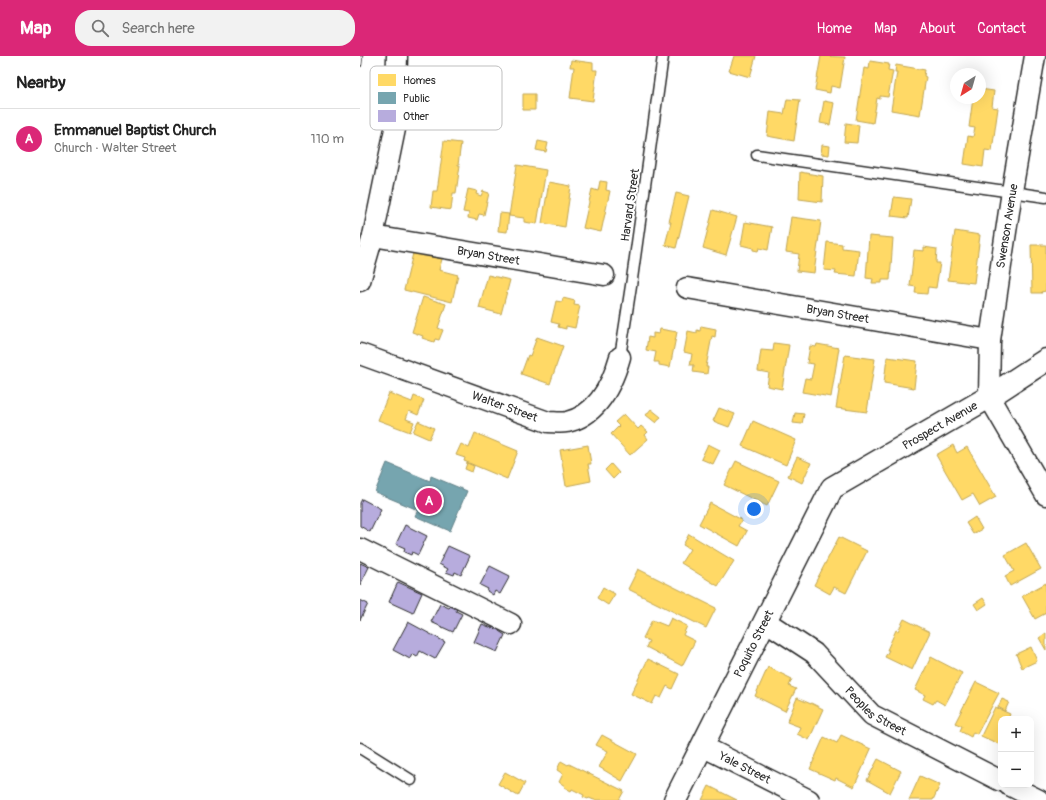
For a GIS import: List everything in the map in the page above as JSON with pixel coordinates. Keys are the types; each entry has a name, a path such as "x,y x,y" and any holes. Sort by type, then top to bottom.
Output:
{"street":[{"path":"398,56 398,66"},
{"name":"Swenson Avenue","path":"989,397 990,340 1012,191 1035,56"},
{"path":"360,281 373,236 395,130"},
{"name":"Bryan Street","path":"373,236 604,275"},
{"name":"Bryan Street","path":"687,288 990,340"},
{"name":"Walter Street","path":"360,354 548,422 567,422 586,414 604,397 615,374 620,357"},
{"name":"Prospect Avenue","path":"832,488 989,397 1046,360"},
{"path":"989,397 1046,495"},
{"name":"Poquito Street","path":"675,800 832,488"},
{"path":"360,549 511,624"},
{"name":"Peoples Street","path":"765,621 814,653 872,716 998,779"},
{"name":"Yale Street","path":"702,746 809,800"},
{"path":"1015,788 1038,800"}],"lane":[{"name":"Harvard Street","path":"620,357 663,56"},
{"path":"757,154 1046,197"},
{"path":"360,748 411,780"}],"building: Homes":[{"path":"734,56 756,56 750,77 729,71"},
{"path":"821,56 845,57 840,88 831,86 830,93 815,90"},
{"path":"571,60 593,63 593,70 597,70 593,101 570,98 574,67 570,67"},
{"path":"870,61 889,64 888,70 893,71 888,97 880,96 880,99 877,98 873,123 856,120 864,68 869,69"},
{"path":"896,65 925,70 924,76 926,77 920,115 891,110 897,72 895,72"},
{"path":"986,90 994,91 992,107 998,108 992,151 985,150 983,167 964,164 968,136 973,137 975,128 969,127 972,104 986,104"},
{"path":"523,94 535,94 535,110 523,110"},
{"path":"787,99 800,100 794,141 767,136 770,112 784,114"},
{"path":"824,101 834,103 830,125 820,123"},
{"path":"846,123 859,125 857,143 844,142"},
{"path":"444,141 461,143 456,193 453,193 451,210 431,207 433,191 437,191"},
{"path":"538,141 548,143 546,152 536,150"},
{"path":"822,145 830,146 829,155 821,154"},
{"path":"517,165 546,170 537,224 524,222 524,218 509,216"},
{"path":"800,172 823,176 822,202 799,199"},
{"path":"600,181 607,182 606,190 610,191 601,232 583,228 592,189 598,191"},
{"path":"549,182 571,186 565,227 542,223"},
{"path":"468,189 477,191 476,194 481,196 483,191 489,193 484,215 479,214 477,220 468,218 469,213 463,212"},
{"path":"676,193 689,196 676,248 665,245"},
{"path":"894,197 911,199 908,218 891,216"},
{"path":"713,210 737,217 726,255 703,248"},
{"path":"500,213 509,214 507,232 498,231"},
{"path":"791,217 821,221 814,273 797,271 799,254 786,252"},
{"path":"745,222 772,227 768,250 759,248 758,251 741,245"},
{"path":"955,231 980,235 974,283 948,280"},
{"path":"869,236 893,238 890,280 882,280 882,283 872,283 873,279 866,278"},
{"path":"827,242 842,244 842,248 859,250 856,276 835,274 836,271 824,270"},
{"path":"415,245 444,252 439,270 458,275 452,302 404,290"},
{"path":"1031,245 1046,245 1046,291 1041,292 1042,293 1032,293"},
{"path":"924,247 937,249 936,263 940,263 936,288 928,287 927,294 915,293 916,287 910,286 914,250 924,251"},
{"path":"488,275 510,280 501,314 479,308"},
{"path":"423,297 446,304 438,328 443,330 439,340 435,339 434,342 422,338 423,336 412,332"},
{"path":"563,298 575,301 574,305 580,306 575,328 566,326 566,329 558,327 559,324 551,322 556,301 562,302"},
{"path":"701,326 716,329 715,337 712,336 706,367 708,367 707,374 693,372 694,365 690,365 692,354 684,352 688,331 697,333 697,330 700,331"},
{"path":"660,329 677,332 670,367 659,365 659,362 654,362 656,352 646,350 648,337 653,338 653,333 659,334"},
{"path":"537,337 563,346 550,384 521,374"},
{"path":"774,343 789,345 782,389 767,386 769,373 758,371 761,350 773,351"},
{"path":"817,344 839,348 831,397 802,392 805,378 811,379 814,364 807,363 810,346 816,347"},
{"path":"845,355 875,359 867,412 836,408"},
{"path":"887,357 917,361 914,388 884,383"},
{"path":"389,393 412,402 414,396 424,400 418,415 409,411 406,419 414,422 410,432 378,420"},
{"path":"719,408 735,414 729,427 713,421"},
{"path":"651,409 661,417 656,423 646,415"},
{"path":"795,413 804,414 802,424 793,423"},
{"path":"624,414 638,429 641,426 648,432 645,435 648,439 630,455 611,434 619,426 615,422"},
{"path":"418,421 434,428 429,439 413,432"},
{"path":"753,421 796,440 786,465 742,446"},
{"path":"475,433 518,451 507,479 464,461 465,458 456,455 461,444 469,448"},
{"path":"708,444 720,450 713,464 701,459"},
{"path":"588,445 591,464 588,464 591,481 566,486 560,450"},
{"path":"953,445 957,453 967,447 996,497 980,506 973,494 962,500 936,455"},
{"path":"797,457 811,463 802,483 788,476"},
{"path":"736,461 779,481 767,506 724,485"},
{"path":"467,463 474,466 472,472 465,469"},
{"path":"611,464 619,473 613,479 605,470"},
{"path":"710,503 742,520 738,526 747,531 739,546 699,524"},
{"path":"975,517 982,529 973,534 966,523"},
{"path":"689,534 734,561 718,586 681,563 690,549 683,545"},
{"path":"839,537 867,551 846,593 834,587 830,594 814,585"},
{"path":"1026,543 1041,569 1010,586 1005,576 1014,571 1005,555"},
{"path":"638,569 716,608 706,628 628,589"},
{"path":"1046,583 1046,613 1035,619 1022,596"},
{"path":"603,587 615,594 608,605 597,598"},
{"path":"983,598 987,604 978,610 974,604"},
{"path":"671,618 687,626 683,635 695,641 682,666 646,647 649,641 643,638 652,620 667,626"},
{"path":"904,619 930,632 912,670 885,657 896,630 898,631"},
{"path":"1046,633 1046,650 1039,638"},
{"path":"1031,647 1037,661 1022,668 1016,654"},
{"path":"931,657 962,673 945,705 936,700 933,704 923,699 925,695 915,690"},
{"path":"648,659 679,674 672,689 667,686 661,698 656,696 652,704 631,694"},
{"path":"768,667 792,679 789,686 796,689 785,711 755,696"},
{"path":"976,682 999,693 977,734 973,732 971,737 960,731 962,726 955,723"},
{"path":"797,698 823,709 809,740 797,734 800,727 787,722"},
{"path":"1002,699 1009,702 1005,711 998,707"},
{"path":"995,707 1010,714 1009,716 998,716 998,744 981,736"},
{"path":"602,735 637,754 622,781 599,767 608,751 596,745"},
{"path":"841,735 871,749 854,787 836,778 835,780 810,769 824,737 837,743"},
{"path":"878,759 901,771 890,793 867,780"},
{"path":"561,761 624,791 619,800 588,799 583,797 584,795 572,789 571,791 564,787 565,786 559,782 563,774 557,770"},
{"path":"505,772 525,783 518,796 498,784"},
{"path":"920,776 940,785 933,800 909,800"},
{"path":"709,786 737,800 702,800"}],"building: Public":[{"path":"387,463 430,481 431,476 467,491 450,531 415,516 418,510 375,492"}],"building: Other":[{"path":"362,499 381,509 370,532 360,526 360,503"},
{"path":"405,525 427,536 418,555 412,552 411,555 404,552 405,548 396,544"},
{"path":"448,546 470,556 461,575 455,572 454,575 446,572 448,569 439,564"},
{"path":"360,563 369,567 360,585"},
{"path":"490,566 510,576 500,594 495,591 493,595 487,591 488,589 480,585"},
{"path":"398,582 422,593 413,613 389,602"},
{"path":"360,600 368,604 360,620"},
{"path":"440,604 449,608 451,606 457,608 456,611 462,614 453,632 431,622"},
{"path":"408,622 445,642 435,659 420,651 417,657 412,654 410,659 393,650"},
{"path":"482,624 492,628 493,625 500,628 499,631 505,635 497,652 474,642"}],"railway":[{"path":"360,65 361,56"}],"place":[{"name":"Emmanuel Baptist Church","path":"429,501"}]}
